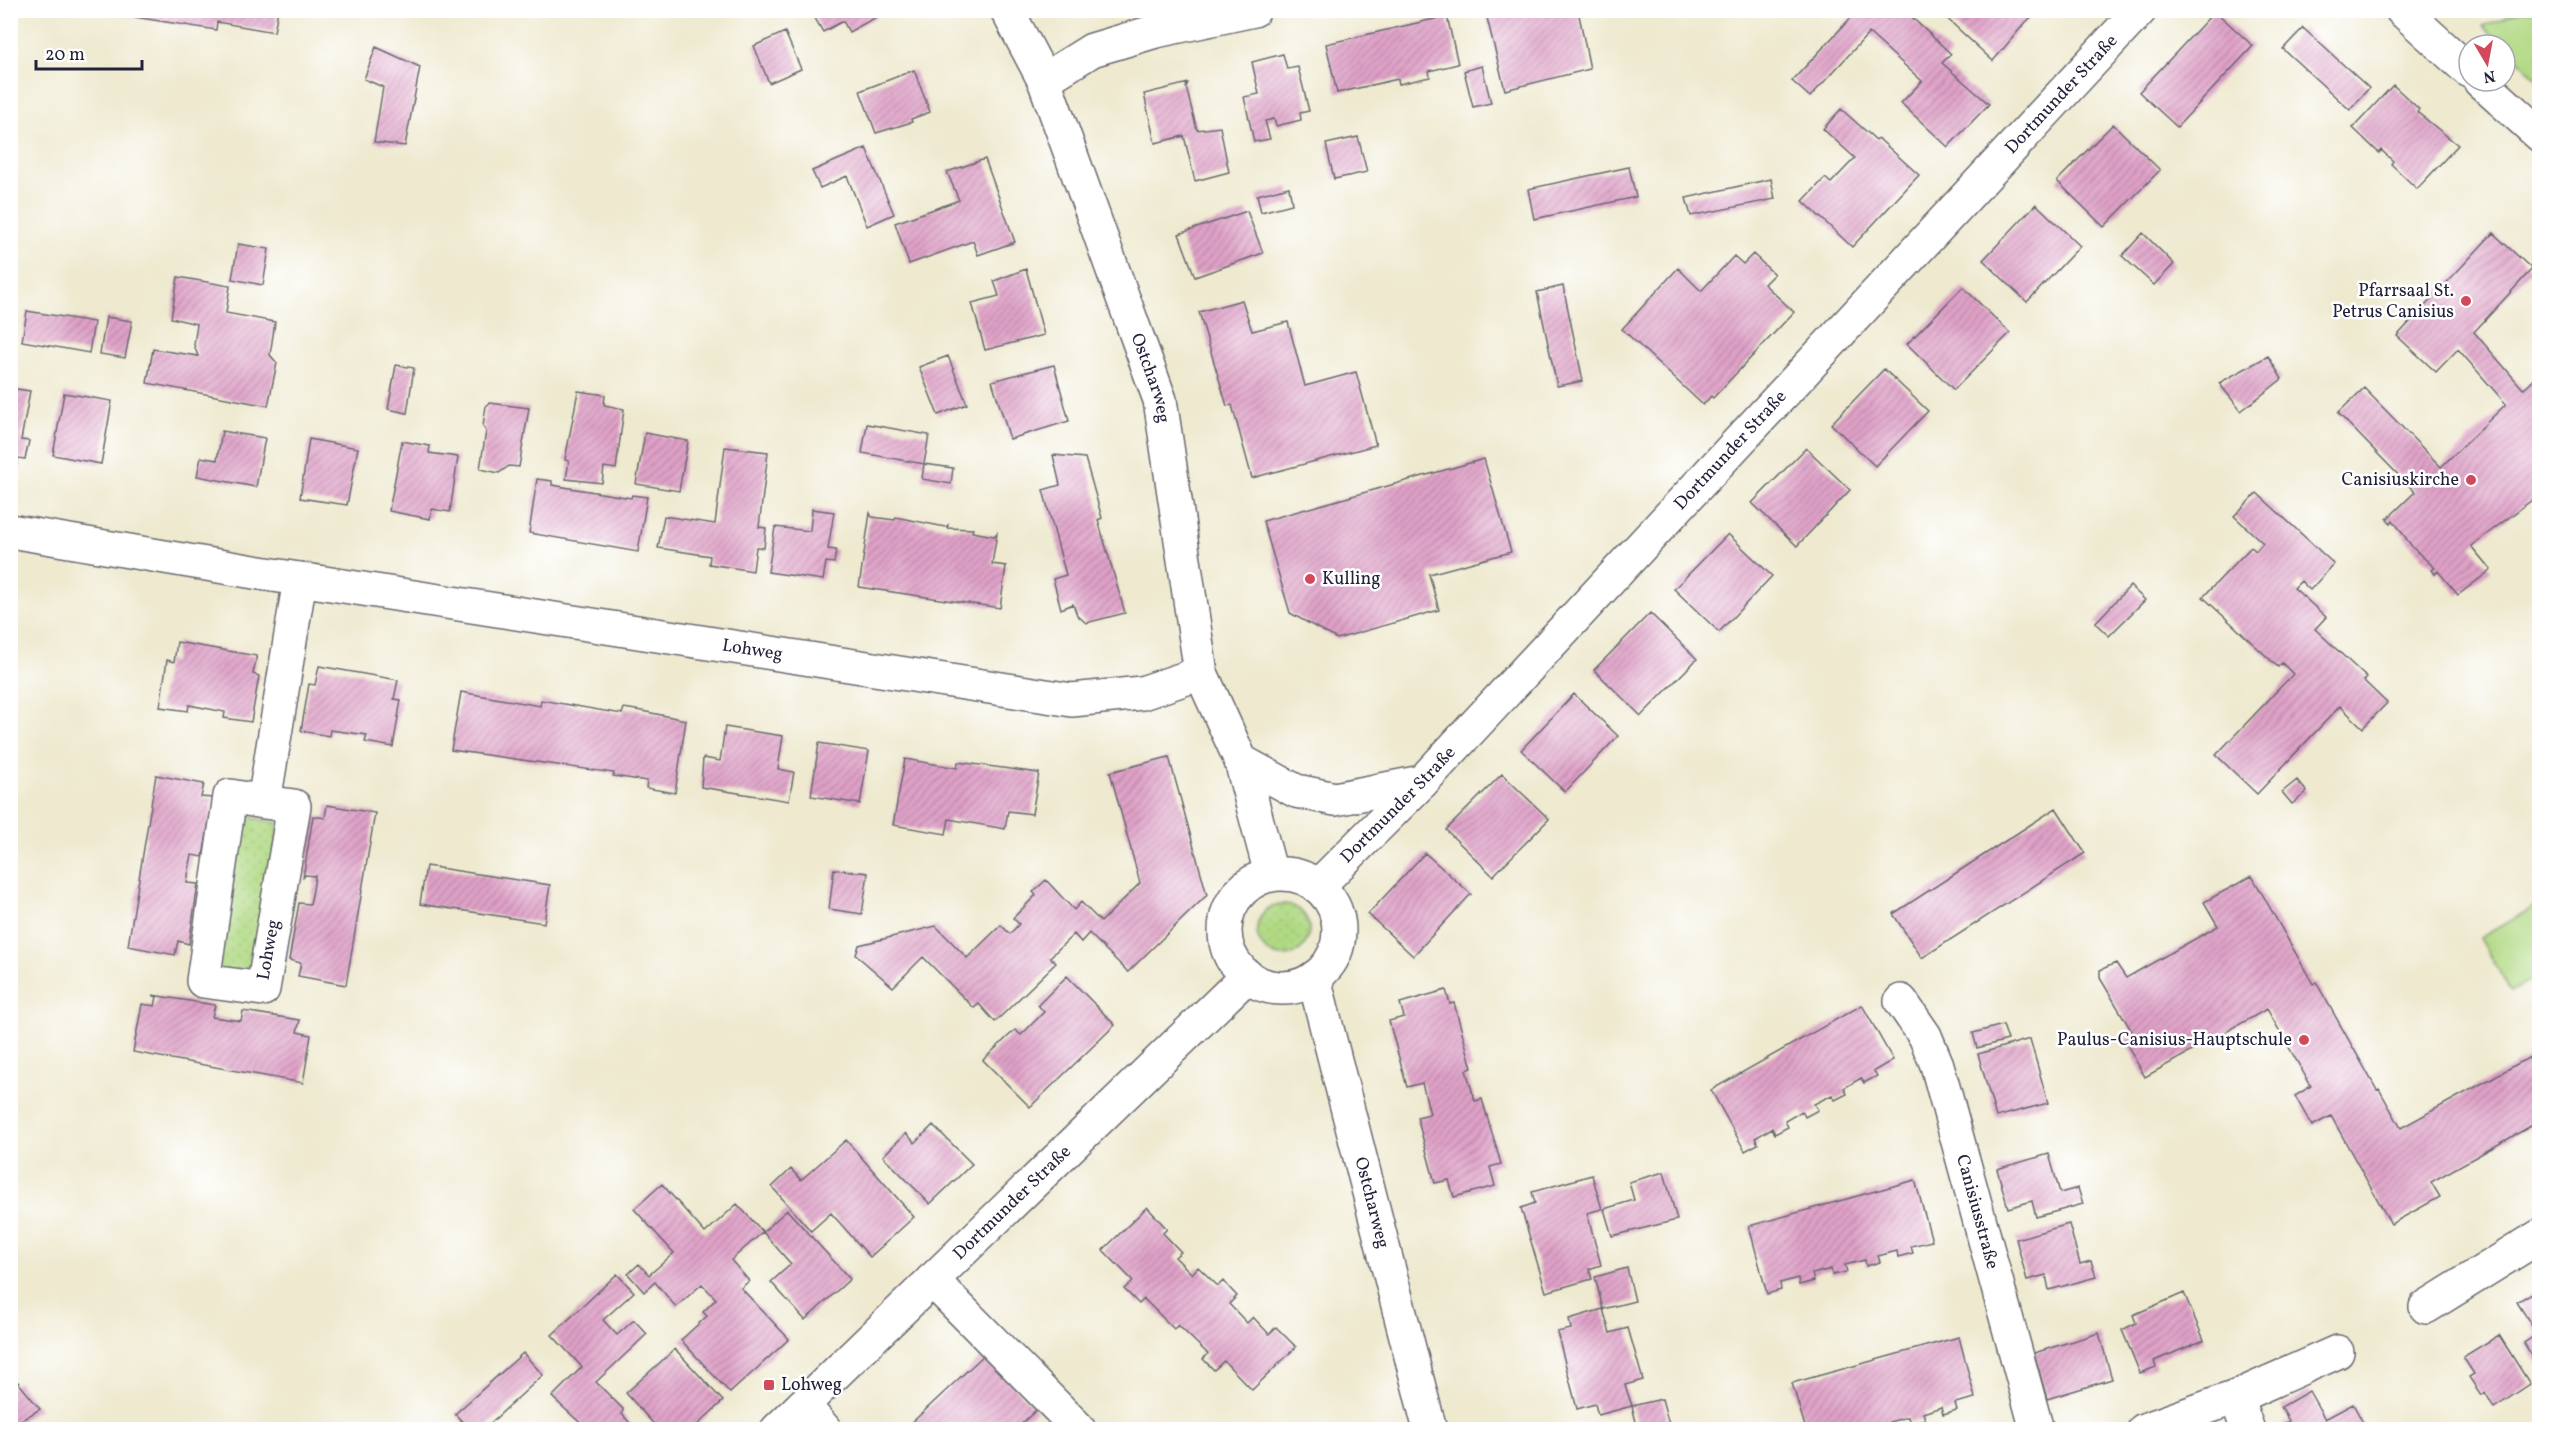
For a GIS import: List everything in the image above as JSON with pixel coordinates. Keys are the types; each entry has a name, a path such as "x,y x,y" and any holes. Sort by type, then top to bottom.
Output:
{"street":[{"name":"Ostcharweg","path":"1007,10 1044,80 1160,400 1201,673 1241,761 1271,874"},
{"path":"1044,80 1092,50 1156,31 1254,10"},
{"name":"Dortmunder Straße","path":"1318,886 1422,782 2140,10"},
{"path":"2411,12 2457,59"},
{"path":"2493,93 2540,135"},
{"name":"Lohweg","path":"10,531 300,579 1072,700 1142,693 1201,673"},
{"path":"264,802 300,579"},
{"path":"1241,761 1296,791 1335,800 1422,782"},
{"name":"Lohweg","path":"230,796 264,802 294,806 262,989 203,981 230,796"},
{"path":"1271,874 1296,875 1318,886 1330,899 1337,915 1339,933 1336,950 1327,965 1314,978 1302,984 1280,987 1259,983 1247,976 1235,964 1228,949 1225,934 1226,917 1232,902 1243,889 1271,874"},
{"name":"Dortmunder Straße","path":"777,1430 1247,976"},
{"name":"Ostcharweg","path":"1314,978 1430,1430"},
{"name":"Canisiusstraße","path":"1901,1001 1925,1036 1937,1065 2037,1430"},
{"path":"2426,1307 2540,1236"},
{"path":"932,1280 1078,1428 1076,1430"},
{"path":"2144,1430 2236,1397 2337,1352"},
{"path":"2236,1397 2248,1430"},
{"path":"803,1405 825,1430"}],"green space":[{"path":"2521,11 2539,11 2539,80 2517,59 2517,33 2490,33 2483,26"},
{"path":"243,816 279,823 254,977 216,970"},
{"path":"1278,904 1288,904 1302,911 1309,930 1302,949 1288,956 1278,956 1268,952 1261,945 1257,935 1257,925 1261,915 1268,908"},
{"path":"2539,904 2539,976 2511,992 2480,938"}],"building":[{"path":"110,10 278,10 274,32 217,22 216,30 110,13"},
{"path":"829,10 889,10 849,32 843,21 823,32 815,18"},
{"path":"1517,10 1578,10 1590,69 1505,90 1487,18"},
{"path":"1858,10 1904,10 1951,54 1942,63 1989,104 1948,147 1901,103 1922,81 1869,33 1810,97 1792,81"},
{"path":"1942,10 2039,10 1993,61 1940,12"},
{"path":"2215,11 2253,46 2177,127 2139,92"},
{"path":"1447,16 1458,64 1429,71 1430,77 1399,84 1398,79 1337,93 1326,44"},
{"path":"2303,28 2369,88 2350,110 2283,49"},
{"path":"785,32 801,69 769,83 754,46"},
{"path":"376,47 420,67 405,146 374,142 383,87 364,79"},
{"path":"1283,54 1287,69 1298,67 1309,111 1300,113 1301,120 1276,126 1274,119 1265,121 1270,139 1254,142 1244,97 1259,94 1252,62"},
{"path":"1482,66 1491,103 1473,107 1464,71"},
{"path":"914,70 930,112 911,119 912,122 876,133 860,91"},
{"path":"1188,83 1186,87 1197,130 1220,127 1229,172 1195,181 1184,136 1155,143 1144,94"},
{"path":"2393,85 2419,109 2417,112 2458,145 2417,189 2391,164 2393,161 2381,150 2379,153 2353,128"},
{"path":"1841,109 1919,175 1852,247 1803,201 1825,178 1831,183 1855,158 1823,129"},
{"path":"2113,124 2160,170 2104,227 2057,181"},
{"path":"1358,137 1367,172 1334,179 1326,144"},
{"path":"866,148 894,214 867,226 847,176 820,188 812,171"},
{"path":"985,159 1015,242 978,255 973,241 909,264 895,223 959,200 947,172"},
{"path":"1629,167 1636,197 1534,219 1528,189"},
{"path":"1771,179 1775,199 1691,216 1686,198"},
{"path":"1289,187 1292,204 1261,212 1257,195"},
{"path":"2036,204 2080,246 2027,302 1983,260"},
{"path":"1247,211 1263,253 1195,277 1179,234"},
{"path":"2143,233 2174,264 2154,285 2122,256"},
{"name":"Canisiuskirche","path":"2493,233 2532,269 2474,332 2523,389 2535,378 2540,382 2540,494 2471,546 2491,570 2458,595 2438,571 2435,574 2432,570 2435,568 2413,548 2393,520 2391,523 2387,519 2415,492 2338,413 2364,388 2441,467 2506,404 2458,349 2436,372 2397,336"},
{"path":"238,244 269,249 263,285 232,279"},
{"path":"1753,254 1774,274 1764,284 1794,312 1713,398 1711,396 1703,405 1622,329 1678,268 1701,291 1734,256 1743,264"},
{"path":"1026,269 1044,335 985,350 972,303 999,296 994,281"},
{"path":"178,277 230,286 226,313 275,322 270,355 277,363 268,406 147,383 153,349 198,356 194,345 197,324 171,318"},
{"path":"1563,286 1583,381 1557,386 1537,292"},
{"path":"1963,287 2010,333 1954,390 1907,344"},
{"path":"1242,300 1252,331 1288,322 1305,386 1356,372 1376,445 1252,478 1232,405 1227,406 1199,312"},
{"path":"27,311 94,322 89,353 22,341"},
{"path":"106,317 132,321 125,358 100,354"},
{"path":"948,356 967,404 938,415 919,367"},
{"path":"2268,356 2282,379 2241,411 2219,383"},
{"path":"396,365 414,368 407,413 388,409"},
{"path":"1054,365 1069,421 1010,439 992,381"},
{"path":"1884,369 1928,411 1875,466 1831,424"},
{"path":"10,388 30,391 21,440 29,441 25,459 18,458 15,476 10,475"},
{"path":"578,391 605,395 604,405 624,409 616,469 604,467 602,483 566,479 569,461 565,460"},
{"path":"64,393 112,401 101,464 53,455"},
{"path":"490,403 529,408 519,467 509,466 499,473 480,469 486,431 483,426 486,406"},
{"path":"867,424 929,435 924,464 862,453"},
{"path":"222,431 265,438 256,487 197,476 201,457 217,460"},
{"path":"645,433 688,441 679,491 636,484"},
{"path":"309,439 358,448 347,505 300,498"},
{"path":"402,441 430,446 429,453 458,457 450,512 432,509 430,519 389,511"},
{"path":"725,447 768,452 759,527 766,528 764,548 756,547 753,571 709,564 710,556 658,548 664,516 715,524"},
{"path":"1806,448 1850,490 1797,546 1752,503"},
{"path":"1053,455 1085,458 1102,518 1098,520 1125,613 1086,623 1077,615 1073,604 1061,609 1053,579 1066,575 1043,490 1060,485"},
{"path":"1484,459 1511,552 1429,574 1439,610 1337,639 1290,613 1263,521"},
{"path":"924,464 953,468 951,484 922,479"},
{"path":"537,479 552,481 552,485 631,498 632,495 647,497 638,552 529,533"},
{"path":"2257,493 2334,564 2310,590 2301,581 2294,588 2326,617 2315,629 2367,678 2364,681 2387,703 2363,728 2340,706 2257,794 2216,755 2293,674 2282,663 2278,667 2203,597 2251,547 2256,551 2263,543 2234,516"},
{"path":"812,509 834,512 828,549 836,550 834,563 826,562 823,580 768,572 775,527 810,531"},
{"path":"870,513 872,517 895,520 896,517 945,527 948,525 947,528 973,529 972,532 994,536 997,533 992,564 1006,566 1000,608 859,587"},
{"path":"1728,534 1772,576 1719,632 1674,589"},
{"path":"2130,586 2145,600 2109,636 2095,623"},
{"path":"1650,613 1697,659 1641,716 1594,670"},
{"path":"177,642 257,656 253,674 259,676 251,722 224,718 225,712 189,705 188,711 160,707 167,660 174,662"},
{"path":"319,666 398,680 394,699 401,700 393,747 365,742 367,735 330,730 329,736 301,731 309,684 315,685"},
{"path":"461,692 540,706 541,700 622,714 624,708 686,720 675,793 646,788 647,781 613,776 614,773 451,750"},
{"path":"1574,694 1618,736 1565,792 1521,750"},
{"path":"725,727 783,736 778,769 794,772 789,801 701,787 703,758 720,761"},
{"path":"819,743 869,751 860,804 811,796"},
{"path":"1169,757 1207,895 1128,972 1089,933 1081,942 1074,934 1050,957 1056,963 995,1022 979,1004 974,1008 923,957 893,987 856,955 859,945 936,926 967,958 1001,925 1010,934 1019,924 1013,918 1036,895 1033,892 1046,880 1074,910 1081,902 1101,922 1140,883 1110,772"},
{"path":"905,759 957,768 958,762 1039,773 1032,814 1008,811 1005,829 949,819 946,834 893,825"},
{"path":"1502,774 1549,819 1493,876 1446,830"},
{"path":"156,775 204,784 201,797 213,798 203,857 192,855 189,869 187,883 198,884 189,944 178,941 175,955 128,946"},
{"path":"2297,780 2307,792 2292,804 2282,792"},
{"path":"327,805 375,813 346,985 298,976 301,963 289,960 299,903 310,904 313,890 315,876 305,875 303,878 313,816 325,818"},
{"path":"2056,808 2085,853 1922,958 1893,914"},
{"path":"1425,853 1471,894 1413,956 1368,914"},
{"path":"426,866 550,885 544,923 420,904"},
{"path":"834,869 868,873 862,914 829,909"},
{"path":"2252,876 2313,984 2316,982 2401,1128 2530,1057 2540,1071 2540,1121 2431,1182 2440,1197 2391,1224 2331,1116 2312,1126 2295,1096 2311,1086 2267,1009 2145,1077 2125,1041 2134,1035 2100,978 2100,970 2116,963 2126,978 2218,926 2204,902"},
{"path":"1067,976 1115,1025 1030,1107 983,1060 1015,1030 1021,1035 1044,1012 1038,1005"},
{"path":"1446,990 1450,1004 1454,1003 1472,1068 1466,1070 1475,1101 1482,1099 1501,1164 1490,1167 1495,1186 1454,1197 1449,1180 1435,1183 1417,1117 1430,1114 1422,1083 1407,1087 1389,1021 1404,1017 1400,1003"},
{"path":"152,995 215,1005 212,1017 241,1021 243,1011 300,1020 297,1032 311,1035 303,1083 133,1052 142,1004 155,1006 157,997"},
{"path":"1862,1005 1893,1060 1874,1071 1877,1076 1864,1083 1861,1078 1844,1088 1847,1094 1835,1100 1832,1095 1814,1104 1818,1110 1805,1117 1802,1111 1785,1121 1788,1127 1775,1134 1772,1128 1755,1138 1758,1144 1745,1151 1711,1090"},
{"path":"2003,1025 2008,1040 1977,1048 1973,1033"},
{"path":"2030,1039 2048,1103 1996,1117 1978,1054"},
{"path":"933,1125 972,1164 930,1204 883,1156 906,1133 915,1143"},
{"path":"846,1140 914,1217 870,1257 831,1213 811,1231 772,1187 791,1169 801,1180"},
{"path":"2049,1154 2060,1193 2078,1188 2083,1204 2036,1217 2032,1201 2008,1208 1997,1169"},
{"path":"1664,1172 1677,1220 1612,1236 1604,1209 1634,1200 1629,1182"},
{"path":"1592,1175 1602,1209 1587,1213 1601,1265 1589,1269 1592,1279 1546,1292 1521,1208 1535,1203 1532,1192"},
{"path":"1915,1180 1932,1241 1911,1246 1913,1253 1898,1257 1897,1251 1878,1256 1880,1262 1866,1266 1865,1260 1845,1265 1847,1272 1832,1275 1831,1269 1812,1274 1814,1281 1799,1285 1798,1278 1780,1283 1781,1290 1767,1294 1749,1226"},
{"path":"662,1184 705,1233 737,1204 763,1232 731,1260 749,1281 741,1288 789,1339 730,1393 681,1340 707,1316 703,1312 716,1299 702,1284 676,1307 655,1282 644,1292 628,1274 639,1264 649,1275 674,1253 634,1209"},
{"path":"1147,1207 1167,1229 1163,1233 1181,1252 1175,1257 1192,1274 1198,1267 1218,1286 1223,1281 1237,1296 1229,1304 1247,1323 1253,1317 1269,1334 1276,1327 1296,1347 1252,1390 1224,1361 1214,1370 1203,1359 1208,1354 1178,1325 1174,1329 1144,1299 1139,1304 1124,1289 1133,1281 1103,1250"},
{"path":"787,1210 850,1279 805,1320 771,1282 791,1264 763,1232"},
{"path":"2069,1224 2080,1264 2091,1261 2096,1277 2049,1290 2046,1275 2027,1280 2016,1239"},
{"path":"1627,1268 1635,1301 1603,1309 1595,1277"},
{"path":"617,1274 634,1292 603,1320 617,1335 634,1320 647,1334 596,1382 623,1409 622,1414 636,1430 588,1430 552,1397 582,1367 552,1335"},
{"path":"2540,1288 2540,1369 2524,1343 2537,1334 2517,1302"},
{"path":"2184,1293 2204,1340 2154,1361 2156,1367 2140,1373 2122,1330 2136,1323 2133,1315"},
{"path":"1603,1309 1610,1333 1628,1328 1643,1380 1625,1385 1632,1406 1598,1415 1595,1404 1577,1409 1557,1332 1571,1329 1569,1319"},
{"path":"2099,1333 2112,1379 2047,1399 2034,1353"},
{"path":"2499,1335 2530,1384 2494,1408 2485,1392 2481,1395 2469,1377 2474,1374 2463,1357"},
{"path":"1959,1337 1975,1398 1955,1403 1957,1410 1943,1414 1941,1407 1923,1413 1925,1419 1910,1423 1908,1417 1889,1422 1891,1428 1887,1430 1876,1430 1875,1426 1862,1430 1806,1430 1792,1383"},
{"path":"675,1349 723,1401 692,1430 659,1430 626,1393"},
{"path":"523,1353 543,1375 483,1430 470,1430 455,1414"},
{"path":"985,1354 1036,1410 1015,1430 904,1430"},
{"path":"18,1382 40,1409 10,1427 10,1388"},
{"path":"2309,1391 2325,1419 2353,1404 2367,1430 2285,1430 2283,1424 2289,1421 2281,1407"},
{"path":"1662,1399 1670,1428 1638,1430 1632,1406"}],"place":[{"name":"Pfarrsaal St. Petrus Canisius","path":"2466,301"},
{"name":"Canisiuskirche","path":"2471,480"},
{"name":"Kulling","path":"1310,579"},
{"name":"Paulus-Canisius-Hauptschule","path":"2304,1040"},
{"name":"Lohweg","path":"769,1385"}]}
